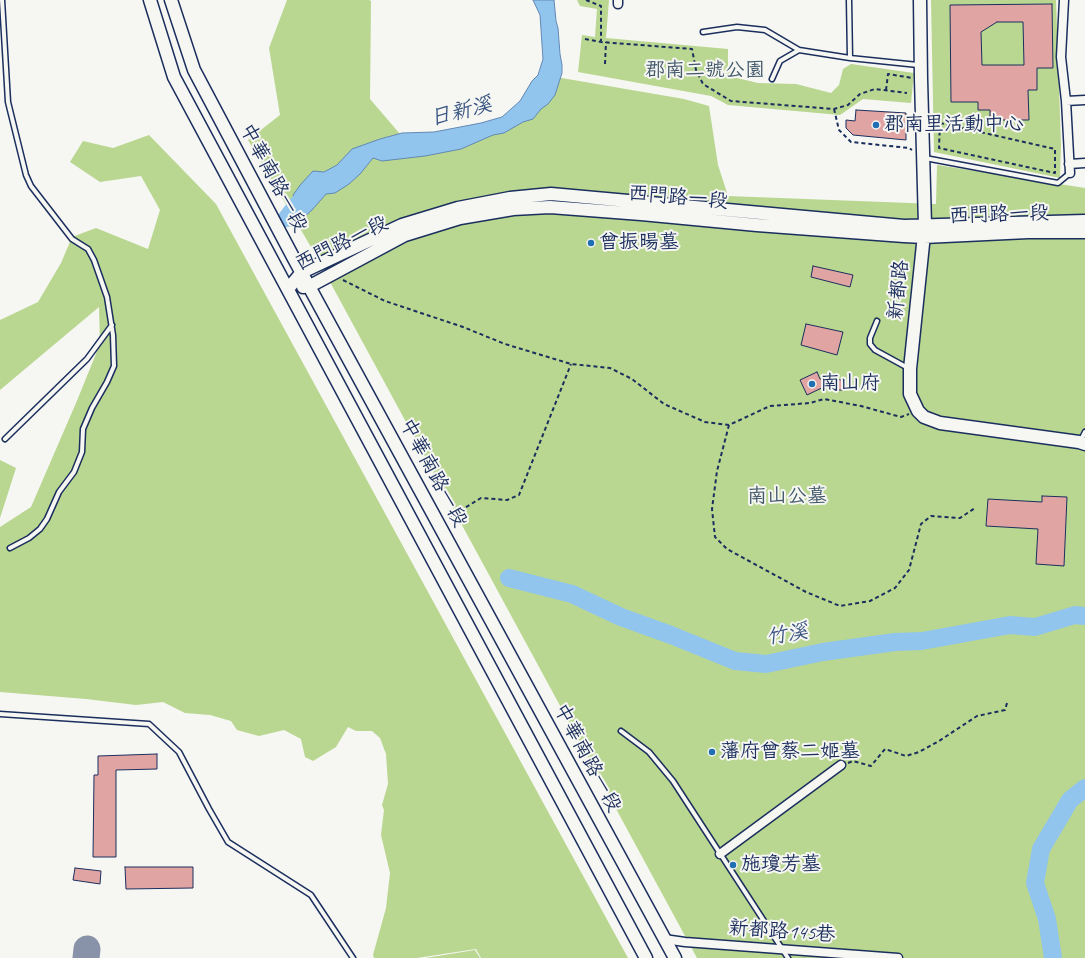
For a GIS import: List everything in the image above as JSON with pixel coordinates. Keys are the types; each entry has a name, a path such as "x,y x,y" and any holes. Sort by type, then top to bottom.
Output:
{"street":[{"name":"中華南路一段","path":"150,0 174,77 646,958"},
{"name":"中華南路一段","path":"171,0 194,70 302,272 675,958"},
{"name":"新都路","path":"918,411 910,394 910,369 924,231 920,0"},
{"path":"1064,0 1061,57 1066,101 1070,173"},
{"path":"1066,101 1085,100"},
{"path":"1070,164 1085,163"},
{"name":"西門路一段","path":"288,289 302,272 402,225 458,208 510,198 551,194 904,226 924,231 1085,221"},
{"name":"西門路一段","path":"288,289 310,286 405,235 460,218 513,209 550,207 840,232 1085,232"},
{"path":"918,411 924,417 940,423 1083,440"},
{"path":"720,854 841,766"},
{"name":"新都路145巷","path":"664,939 783,950 898,958"}],"lane":[{"path":"2,0 8,102 26,175 32,186 72,239 88,249 94,260 107,297 112,324 114,366 83,429 82,452 74,472 59,492 48,519 40,529 10,548"},
{"path":"849,0 850,58"},
{"path":"703,32 737,27 765,30 799,50 850,58 921,65"},
{"path":"772,79 780,61 799,50"},
{"path":"923,158 1058,183 1070,173"},
{"path":"877,321 870,338 870,344 875,350 910,369"},
{"path":"5,439 86,359 112,324"},
{"path":"0,714 149,724 179,752 228,842 311,895 353,958"},
{"path":"621,731 649,752 673,781 788,958"}],"path":[{"path":"586,0 601,6 601,42"},
{"path":"585,39 601,42 692,49 696,70 703,84 731,101 834,109 848,105 860,94 875,89 907,93"},
{"path":"604,64 606,42"},
{"path":"886,90 888,74 921,79"},
{"path":"834,109 839,130 851,142 909,148 923,158"},
{"path":"940,123 1055,149 1055,172 939,148 940,123"},
{"path":"342,279 385,301 463,327 505,344 571,364 610,368 632,379 664,404 705,422 728,425 770,406 810,403 824,399 861,406 901,417 918,411"},
{"path":"439,524 481,498 507,500 519,495 571,364"},
{"path":"728,425 717,471 712,509 715,538 727,549 806,592 840,606 870,601 895,588 909,570 921,524 932,516 960,518 975,508"},
{"path":"841,766 853,761 871,766 885,749 906,756 919,752 939,741 977,716 1005,710 1007,703"}],"green space":[{"name":"南山公墓","path":"287,0 371,1 370,99 406,141 505,126 550,76 684,99 709,106 718,165 728,196 936,204 937,165 1085,188 1085,958 697,958 311,247 248,140 280,115 269,48"},
{"name":"郡南二號公園","path":"577,0 609,0 606,38 728,49 728,68 737,78 758,83 796,84 831,93 839,85 843,69 851,64 914,73 911,103 863,99 840,115 728,105 711,96 578,72 582,35 595,37 597,9 580,6"},
{"path":"931,0 1056,0 1061,145 1060,178 934,152"},
{"path":"149,135 216,204 628,958 481,958 476,949 417,958 374,958 373,955 386,908 390,873 381,835 384,810 382,805 388,784 386,754 380,738 372,731 356,731 348,727 336,747 313,761 305,757 301,739 284,730 259,736 237,730 231,721 210,715 185,713 163,702 136,705 86,699 0,692 0,527 31,507 100,344 99,307 0,390 0,320 38,302 61,263 72,237 96,228 148,249 160,210 141,176 100,182 70,162 83,141 113,148"},
{"path":"0,460 16,468 0,518"},
{"path":"475,950 480,958 425,958"}],"water":[{"path":"533,0 554,0 562,73 555,95 533,119 523,122 504,133 493,135 461,149 425,156 382,161 373,158 360,174 349,184 335,193 326,194 303,218 293,195 313,171 324,172 337,165 352,149 402,133 434,132 481,123 502,117 520,101 532,81 538,75 543,59 540,15"}],"building":[{"path":"1052,4 1053,68 1037,68 1037,90 1028,90 1029,120 990,120 990,110 978,110 978,102 951,102 950,5","holes":["997,22 1023,22 1024,65 982,65 981,32"]},
{"name":"郡南里活動中心","path":"856,110 906,113 906,140 853,135 846,128 846,120 855,121"},
{"path":"813,266 853,275 850,287 811,277"},
{"path":"806,324 843,332 837,355 801,345"},
{"path":"817,372 820,379 845,380 845,390 830,390 830,384 807,395 800,380"},
{"path":"1042,496 1067,497 1064,566 1036,564 1038,529 986,526 988,499 1042,502"},
{"path":"157,754 157,769 116,770 116,857 93,857 94,775 98,775 98,756"},
{"path":"125,867 193,867 193,888 126,889"},
{"path":"75,868 101,871 100,884 73,880"}],"waterway":[{"name":"日新溪","path":"287,218 297,205 315,189"},
{"name":"竹溪","path":"509,578 572,594 621,617 671,635 735,661 766,664 823,652 895,642 922,641 1010,625 1035,627 1075,615 1085,616"},
{"name":"竹溪","path":"1053,958 1047,919 1035,883 1041,849 1070,800 1085,788"}],"taxiway":[{"path":"86,958 87,949"}],"place":[{"name":"郡南里活動中心","path":"876,125"},
{"name":"曾振暘墓","path":"591,243"},
{"name":"南山府","path":"812,384"},
{"name":"藩府曾蔡二姬墓","path":"712,752"},
{"name":"施瓊芳墓","path":"733,865"}]}
